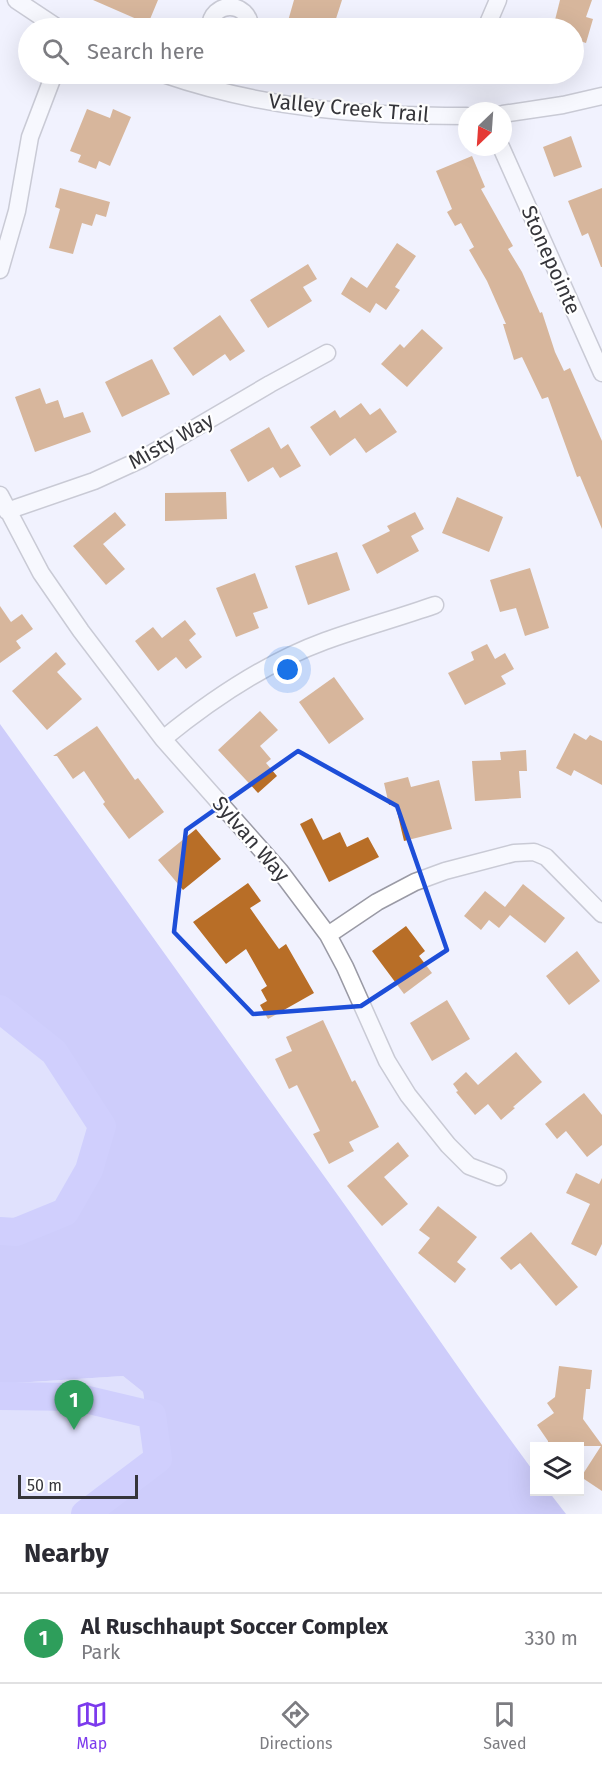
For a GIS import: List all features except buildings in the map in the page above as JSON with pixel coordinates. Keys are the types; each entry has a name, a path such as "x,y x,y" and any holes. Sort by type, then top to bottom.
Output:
{"street":[{"path":"16,0 43,18"},
{"path":"490,18 498,0"},
{"path":"212,18 216,11 236,3 248,18"},
{"path":"0,270 17,211 30,137 50,84"},
{"name":"Valley Creek Trail","path":"197,84 282,105 377,115 458,116"},
{"path":"512,113 602,96"},
{"name":"Stonepointe","path":"505,156 602,372"},
{"name":"Misty Way","path":"7,511 94,481 142,459 327,353"},
{"name":"Sylvan Way","path":"0,495 41,573 74,621 163,739 280,871 328,935 345,967 387,1061 408,1095 448,1144 470,1166 498,1177"},
{"path":"163,739 214,700 275,664 325,641 435,605"},
{"path":"328,935 377,902 415,882 445,871 514,853 534,852 546,857 602,914"}],"highlighted area":[{"path":"298,751 397,806 447,950 361,1006 253,1014 174,932 186,830"}],"shaded area":[{"path":"0,724 530,1467 530,1496 552,1496 566,1514 93,1514 154,1468 143,1392 123,1376 0,1384 0,1224 18,1224 67,1217 98,1136 67,1059 0,1002"},
{"path":"0,1002 67,1059 98,1136 67,1217 18,1224 0,1224"},
{"path":"123,1376 143,1392 154,1468 93,1514 0,1514 0,1384"}],"waterway":[{"path":"0,1009 54,1052 102,1126 89,1170 65,1212 16,1232 0,1231"},
{"path":"0,1396 76,1397 152,1415 158,1459 85,1514"}],"place":[{"name":"Al Ruschhaupt Soccer Complex","path":"74,1430"}]}
